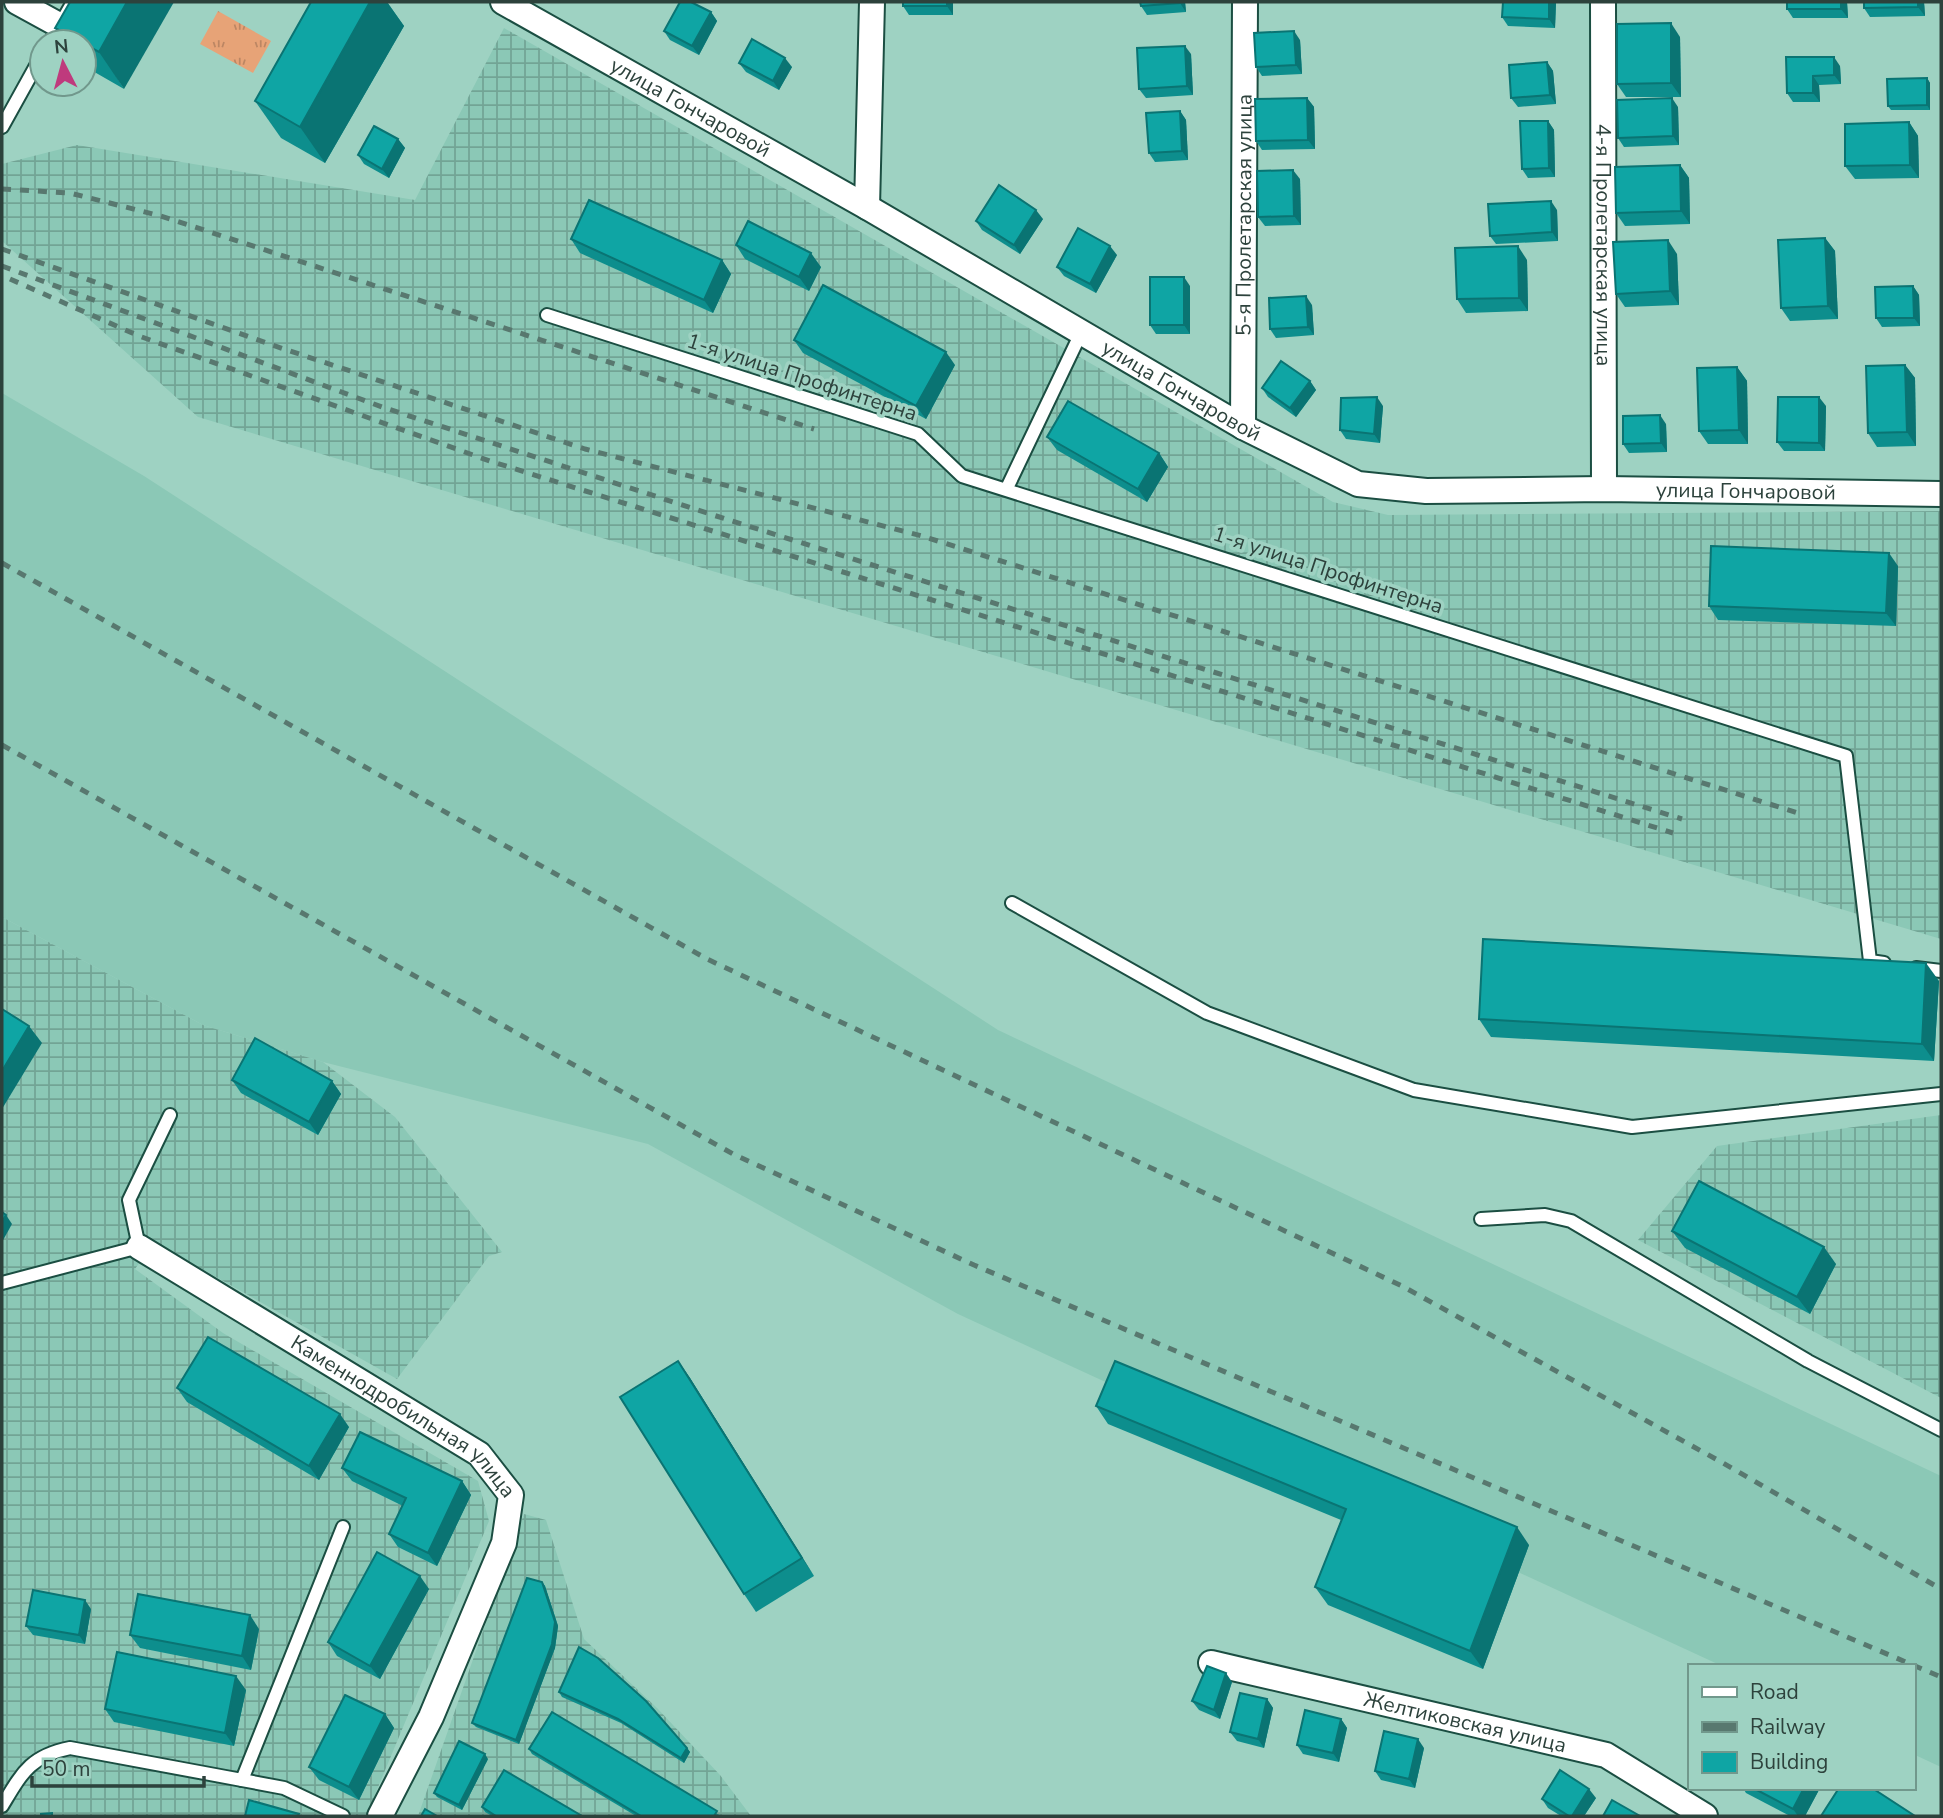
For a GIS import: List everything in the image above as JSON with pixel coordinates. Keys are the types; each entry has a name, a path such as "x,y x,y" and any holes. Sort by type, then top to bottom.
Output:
{"street":[{"path":"18,2 47,28"},
{"name":"улица Гончаровой","path":"503,2 867,207 1243,427 1358,484 1426,491 1604,489 1941,494"},
{"path":"867,207 872,2"},
{"name":"5-я Пролетарская улица","path":"1243,427 1245,2"},
{"name":"4-я Пролетарская улица","path":"1604,2 1604,489"},
{"name":"Каменнодробильная улица","path":"139,1247 479,1454 511,1495 504,1543 431,1717 380,1816"},
{"name":"Желтиковская улица","path":"1211,1663 1606,1755 1705,1816"}],"lane":[{"path":"57,28 72,2"},
{"path":"2,127 28,80"},
{"name":"1-я улица Профинтерна","path":"547,315 918,434 962,476 1007,488 1846,755 1870,961 1941,971"},
{"path":"1007,488 1081,333"},
{"path":"1012,903 1207,1013 1414,1090 1632,1127 1941,1094"},
{"path":"2,1283 139,1247 129,1200 170,1115"},
{"path":"1482,1219 1545,1214 1571,1221 1808,1361 1941,1430"},
{"path":"242,1780 343,1527"},
{"path":"2,1806 24,1769 48,1753 70,1748 284,1788 343,1816"}],"shaded area":[{"path":"504,28 1333,502 1388,515 1941,511 1941,939 198,417 2,241 2,164 77,145 415,200"},
{"path":"2,393 144,476 998,1030 1941,1476 1941,1767 1915,1755 1915,1664 1718,1664 958,1314 648,1144 323,1062 203,1025 2,917"},
{"path":"2,917 203,1025 323,1062 395,1117 502,1252 489,1256 397,1379 154,1242 135,1269 223,1333 478,1481 489,1521 366,1816 2,1816"},
{"path":"1941,1115 1941,1398 1638,1240 1717,1146"},
{"path":"524,1514 546,1520 584,1639 657,1708 720,1775 751,1816 418,1816"}],"green space":[{"path":"218,11 271,41 253,73 200,44"}],"building":[{"path":"70,2 127,2 99,52 98,28 55,28"},
{"path":"311,2 370,2 300,127 255,101"},
{"path":"680,2 691,2 711,12 692,46 664,31"},
{"path":"903,2 947,2 947,6 903,6"},
{"path":"1140,2 1180,2 1180,3 1141,6"},
{"path":"1503,2 1549,2 1549,19 1502,17"},
{"path":"1787,2 1841,2 1841,9 1787,9"},
{"path":"1864,2 1918,2 1918,7 1864,8"},
{"path":"1671,23 1671,83 1617,84 1617,24"},
{"path":"1294,31 1296,65 1256,67 1254,33"},
{"path":"752,39 785,58 773,81 739,63"},
{"path":"1185,46 1187,86 1139,89 1137,48"},
{"path":"1786,57 1834,57 1834,75 1813,76 1813,93 1787,93"},
{"path":"1547,62 1550,95 1511,98 1509,65"},
{"path":"1927,78 1927,105 1888,106 1887,79"},
{"path":"1307,98 1308,140 1256,141 1255,99"},
{"path":"1672,98 1673,136 1618,138 1617,100"},
{"path":"1180,111 1182,151 1149,153 1146,113"},
{"path":"1520,121 1548,121 1549,168 1522,169"},
{"path":"1909,122 1910,165 1845,166 1845,124"},
{"path":"374,126 398,139 382,169 358,155"},
{"path":"1680,165 1681,211 1616,213 1615,167"},
{"path":"1293,170 1294,216 1258,217 1257,171"},
{"path":"999,185 1036,210 1014,245 976,221"},
{"path":"589,200 722,260 704,300 571,239"},
{"path":"1551,201 1552,232 1490,236 1488,204"},
{"path":"748,221 811,253 799,277 736,245"},
{"path":"1078,228 1110,246 1090,284 1057,267"},
{"path":"1825,238 1828,306 1781,308 1778,240"},
{"path":"1668,240 1670,291 1616,294 1613,242"},
{"path":"1518,246 1519,298 1457,299 1455,248"},
{"path":"1150,277 1184,277 1184,325 1150,325"},
{"path":"823,285 946,352 916,406 794,340"},
{"path":"1913,286 1914,318 1876,318 1875,287"},
{"path":"1306,296 1308,327 1270,329 1269,298"},
{"path":"1281,361 1310,381 1290,408 1262,388"},
{"path":"1905,365 1907,432 1868,433 1866,366"},
{"path":"1737,367 1739,430 1699,431 1697,368"},
{"path":"1377,397 1374,434 1340,430 1341,398"},
{"path":"1778,397 1819,397 1819,443 1777,442"},
{"path":"1068,401 1159,453 1138,489 1047,437"},
{"path":"1660,415 1661,443 1623,444 1623,416"},
{"path":"1711,546 1889,553 1886,613 1709,606"},
{"path":"1483,939 1926,963 1922,1044 1479,1019"},
{"path":"2,1009 29,1026 2,1071"},
{"path":"255,1038 332,1081 309,1122 232,1080"},
{"path":"1699,1181 1824,1247 1797,1297 1672,1231"},
{"path":"208,1337 340,1414 309,1466 177,1388"},
{"path":"678,1361 802,1558 744,1594 620,1397"},
{"path":"1115,1361 1517,1527 1470,1651 1315,1587 1346,1509 1096,1406"},
{"path":"360,1432 462,1481 428,1553 389,1534 406,1498 342,1468"},
{"path":"377,1552 420,1576 370,1666 328,1642"},
{"path":"527,1578 542,1582 555,1622 552,1644 516,1740 472,1723"},
{"path":"33,1590 85,1600 79,1635 26,1626"},
{"path":"138,1594 250,1615 242,1656 130,1635"},
{"path":"579,1647 598,1658 646,1701 687,1748 681,1758 618,1719 559,1692"},
{"path":"117,1652 236,1676 225,1733 105,1709"},
{"path":"1207,1666 1226,1673 1214,1710 1192,1701"},
{"path":"1240,1693 1267,1699 1258,1739 1230,1732"},
{"path":"345,1695 385,1714 349,1787 309,1767"},
{"path":"1305,1710 1341,1719 1333,1753 1297,1745"},
{"path":"552,1712 717,1811 714,1816 641,1816 529,1749"},
{"path":"1384,1731 1418,1739 1409,1779 1375,1771"},
{"path":"459,1741 485,1754 459,1805 434,1793"},
{"path":"504,1770 582,1816 496,1816 482,1807"},
{"path":"1560,1770 1589,1789 1572,1816 1542,1799"},
{"path":"1757,1790 1803,1790 1793,1809"},
{"path":"1838,1790 1875,1790 1915,1816 1821,1816"},
{"path":"249,1800 299,1814 245,1816"},
{"path":"1612,1800 1640,1816 1603,1816"},
{"path":"425,1809 437,1816 421,1816"}],"railway":[{"path":"2,189 70,193 161,216 814,429"},
{"path":"2,249 272,345 585,449 922,536 1801,814"},
{"path":"2,266 382,407 713,515 1682,819"},
{"path":"10,279 139,336 490,461 1673,833"},
{"path":"2,563 707,959 1402,1286 1723,1463 1941,1589"},
{"path":"2,745 733,1154 974,1265 1910,1664"},
{"path":"1915,1666 1941,1677"}]}
